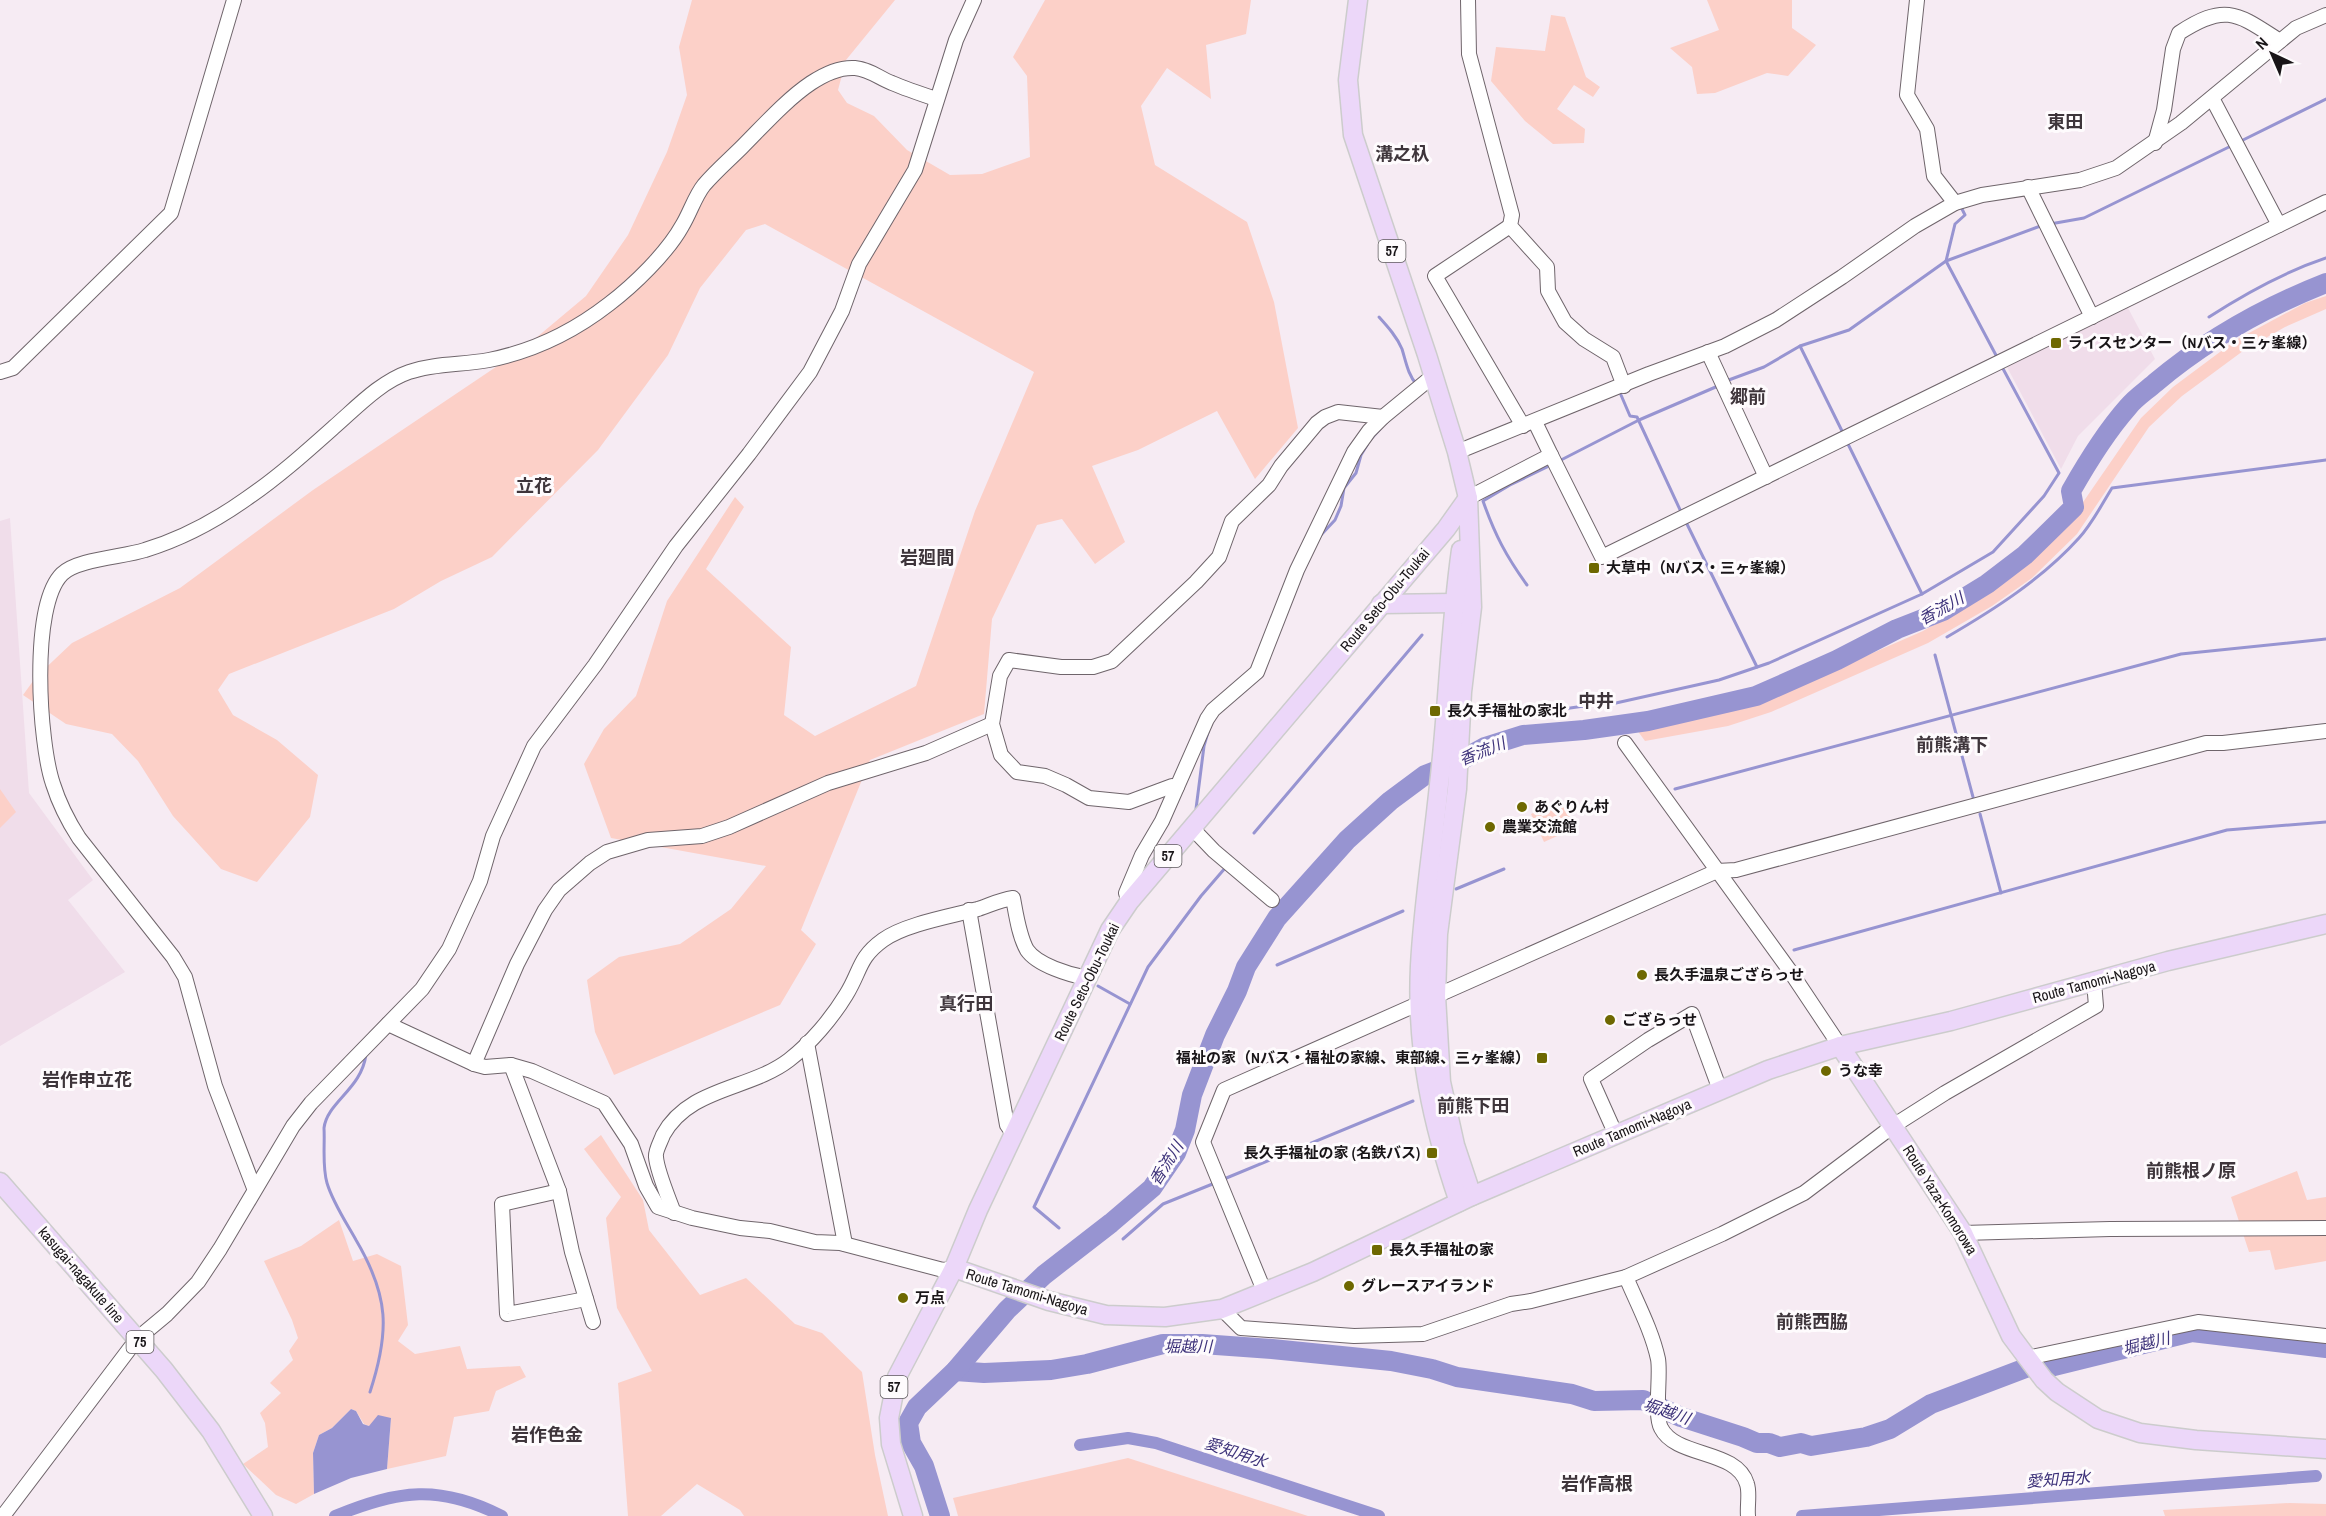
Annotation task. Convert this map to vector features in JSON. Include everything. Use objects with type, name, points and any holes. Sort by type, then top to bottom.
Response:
[{"type":"main road","name":"57","points":[[1358,0],[1348,80],[1353,135],[1433,376],[1457,452],[1468,498],[1472,607],[1458,772],[1428,1000]]},
{"type":"main road","name":"57","points":[[1465,1199],[1420,966],[1440,784],[1454,603],[1468,498]]},
{"type":"main road","name":"Route Seto-Obu-Toukai","points":[[913,1516],[891,1444],[889,1418],[897,1377],[954,1268],[978,1210],[1110,930],[1129,902],[1446,529],[1468,498]]},
{"type":"main road","points":[[1382,604],[1454,603]]},
{"type":"main road","name":"Route Tamomi-Nagoya","points":[[954,1268],[1049,1301],[1106,1315],[1134,1317],[1191,1315],[1222,1309],[1313,1272],[1465,1199],[1720,1090],[1840,1046],[1952,1021],[2168,962],[2326,924]]},
{"type":"main road","name":"Route Yaza-Komorowa","points":[[1840,1046],[1963,1233],[2011,1336],[2044,1380],[2083,1411],[2098,1419],[2140,1433],[2186,1439],[2326,1449]]},
{"type":"main road","name":"kasugai-nagakute line","points":[[0,1182],[137,1339],[211,1431],[263,1516]]},
{"type":"street","points":[[0,372],[12,368],[171,213],[234,0]]},
{"type":"street","points":[[3,1516],[137,1339],[167,1314],[198,1282],[299,1118],[422,989],[449,949],[480,881],[494,836],[534,746],[596,665],[665,561],[810,372],[842,311],[859,264],[915,170],[956,40],[974,0]]},
{"type":"street","points":[[1468,0],[1469,54],[1512,215],[1510,226],[1435,276],[1551,455],[1602,556],[2326,202]]},
{"type":"street","points":[[1917,0],[1907,95],[1927,129],[1934,176],[1956,203]]},
{"type":"street","points":[[2154,143],[2164,110],[2173,49],[2179,33],[2206,18],[2230,13],[2242,17],[2280,40]]},
{"type":"street","points":[[1457,452],[1725,346],[1776,320],[1915,225],[1956,203],[1982,195],[2080,180],[2116,168],[2154,143],[2212,98],[2296,28],[2326,15]]},
{"type":"street","points":[[254,1188],[215,1086],[202,1046],[185,977],[173,957],[79,838],[70,824],[53,784],[46,755],[42,720],[40,663],[49,594],[61,574],[73,567],[157,546],[209,523],[247,499],[296,461],[378,389],[407,372],[436,365],[487,360],[529,350],[592,317],[620,296],[667,248],[681,228],[702,187],[767,121],[810,84],[844,69],[856,68],[868,70],[892,83],[936,99]]},
{"type":"street","points":[[2212,98],[2279,225]]},
{"type":"street","points":[[2028,187],[2092,317]]},
{"type":"street","points":[[1510,226],[1547,267],[1548,291],[1565,322],[1584,339],[1613,357],[1624,386]]},
{"type":"street","points":[[1708,352],[1766,477]]},
{"type":"street","points":[[1129,902],[1126,893],[1142,855],[1162,821],[1190,755],[1213,710],[1257,672],[1297,570],[1354,452],[1369,430],[1433,376]]},
{"type":"street","points":[[1177,787],[1172,786],[1129,802],[1089,798],[1045,776],[1017,772],[1001,755],[992,724],[1000,676],[1009,660],[1061,667],[1093,667],[1112,661],[1190,588],[1219,556],[1232,521],[1269,485],[1281,466],[1317,423],[1338,412],[1383,417]]},
{"type":"street","points":[[1468,498],[1551,455]]},
{"type":"street","points":[[474,1064],[517,964],[545,910],[559,890],[590,863],[607,852],[648,840],[702,836],[729,827],[828,783],[926,753],[992,724]]},
{"type":"street","points":[[1265,1293],[1203,1142],[1224,1090],[1717,871],[1736,870],[2206,743],[2326,731]]},
{"type":"street","points":[[1625,742],[1790,971],[1840,1046]]},
{"type":"street","points":[[1192,828],[1214,851],[1272,900]]},
{"type":"street","points":[[674,1213],[655,1155],[664,1134],[679,1115],[694,1102],[773,1070],[790,1059],[820,1030],[846,995],[864,956],[885,938],[903,930],[1012,898],[1028,951],[1044,964],[1074,976],[1087,978]]},
{"type":"street","points":[[969,910],[1007,1125],[1014,1135]]},
{"type":"street","points":[[1222,1309],[1241,1328],[1354,1336],[1404,1336],[1423,1334],[1511,1304],[1532,1301],[1626,1277],[1722,1234],[1804,1193],[1893,1126],[1957,1085],[2096,1006],[2094,982]]},
{"type":"street","points":[[1616,1135],[1591,1079],[1656,1034],[1692,1014],[1720,1090]]},
{"type":"street","points":[[388,1024],[474,1064],[485,1067],[511,1065],[532,1071],[604,1103],[631,1144],[646,1186],[658,1207],[674,1213],[740,1228],[770,1231],[815,1242],[845,1244],[943,1270],[954,1268]]},
{"type":"street","points":[[807,1043],[845,1244]]},
{"type":"street","points":[[511,1065],[559,1191],[572,1252],[594,1322]]},
{"type":"street","points":[[559,1191],[502,1204],[507,1314],[586,1299]]},
{"type":"street","points":[[1963,1233],[2110,1229],[2326,1228]]},
{"type":"street","points":[[1626,1277],[1659,1360],[1658,1416],[1660,1427],[1667,1436],[1684,1446],[1718,1457],[1741,1472],[1748,1484],[1748,1512]]},
{"type":"street","points":[[2027,1358],[2198,1322],[2326,1336]]},
{"type":"shaded area","points":[[692,0],[895,0],[846,60],[838,90],[847,103],[874,116],[907,150],[950,175],[982,174],[1030,157],[1027,76],[1013,57],[1045,0],[1251,0],[1246,34],[1206,45],[1211,99],[1167,68],[1141,106],[1155,165],[1247,222],[1274,302],[1298,428],[1255,479],[1217,411],[1138,450],[1092,466],[1125,542],[1095,564],[1062,519],[1037,525],[992,619],[984,714],[870,760],[801,930],[816,944],[780,1005],[614,1075],[595,1032],[587,980],[619,957],[680,944],[731,909],[766,866],[611,838],[584,764],[604,729],[636,696],[667,601],[735,497],[744,507],[706,569],[791,647],[784,715],[815,736],[916,686],[975,511],[1034,372],[765,224],[746,230],[700,288],[668,355],[598,450],[492,557],[441,581],[394,609],[229,674],[218,690],[233,715],[277,740],[318,775],[310,817],[257,882],[221,869],[173,816],[138,761],[112,734],[66,724],[23,695],[36,677],[72,643],[180,588],[313,490],[524,348],[586,296],[628,235],[667,152],[687,95],[679,47]]},
{"type":"shaded area","points":[[1707,0],[1792,0],[1792,28],[1816,45],[1788,76],[1767,73],[1715,93],[1697,94],[1692,67],[1670,48],[1719,30]]},
{"type":"shaded area","points":[[1551,15],[1565,17],[1586,77],[1600,87],[1593,97],[1574,85],[1557,109],[1585,129],[1584,143],[1553,144],[1525,121],[1491,81],[1496,47],[1545,51]]},
{"type":"shaded area","points":[[2326,296],[2326,309],[2285,327],[2243,351],[2182,396],[2149,427],[2077,534],[2032,578],[1992,606],[1928,643],[1771,712],[1728,726],[1645,741],[1637,730],[1724,713],[1767,699],[1923,631],[1986,595],[2023,568],[2068,524],[2141,418],[2173,387],[2236,340],[2305,303]]},
{"type":"shaded area","points":[[2128,308],[2155,359],[2078,436],[2061,469],[2007,367]]},
{"type":"shaded area","points":[[10,518],[29,793],[93,880],[68,900],[125,972],[0,1046],[0,521]]},
{"type":"shaded area","points":[[0,789],[16,812],[0,828]]},
{"type":"shaded area","points":[[1562,800],[1575,828],[1544,842],[1531,814]]},
{"type":"shaded area","points":[[601,1135],[643,1200],[649,1230],[700,1295],[746,1278],[795,1324],[822,1333],[862,1372],[875,1455],[888,1516],[744,1516],[740,1510],[697,1484],[661,1516],[628,1516],[618,1383],[652,1371],[617,1308],[606,1218],[621,1197],[584,1149]]},
{"type":"shaded area","points":[[2297,1171],[2307,1200],[2326,1197],[2326,1261],[2275,1270],[2270,1250],[2249,1252],[2231,1197]]},
{"type":"shaded area","points":[[339,1220],[353,1261],[377,1254],[401,1266],[408,1325],[398,1341],[415,1354],[460,1346],[467,1369],[520,1366],[526,1377],[496,1391],[489,1411],[454,1417],[446,1456],[387,1469],[391,1418],[369,1426],[364,1424],[356,1411],[351,1409],[332,1428],[319,1435],[313,1453],[314,1494],[296,1504],[276,1495],[243,1464],[268,1447],[265,1423],[260,1413],[281,1393],[270,1383],[293,1360],[289,1351],[298,1338],[264,1261],[301,1246]]},
{"type":"shaded area","points":[[351,1409],[356,1411],[363,1424],[369,1426],[378,1415],[391,1418],[387,1469],[351,1478],[314,1494],[313,1453],[319,1435],[332,1428]]},
{"type":"shaded area","points":[[1128,1458],[1308,1516],[958,1516],[953,1498]]},
{"type":"shaded area","points":[[2290,1503],[2326,1504],[2326,1516],[2165,1516],[2163,1510]]},
{"type":"waterway","points":[[2239,142],[2326,99]]},
{"type":"waterway","points":[[2050,224],[2084,218],[2233,145]]},
{"type":"waterway","points":[[1962,209],[1965,215],[1955,224],[1946,261],[1998,359]]},
{"type":"waterway","points":[[1726,381],[1764,367],[1800,346],[1849,330],[1946,261],[2043,225]]},
{"type":"waterway","points":[[2209,317],[2266,284],[2326,258]]},
{"type":"waterway","name":"香流川","points":[[940,1516],[924,1466],[911,1443],[908,1423],[917,1407],[955,1371],[1007,1310],[1044,1275],[1152,1188],[1176,1153],[1185,1130],[1192,1095],[1215,1035],[1246,967],[1277,918],[1347,840],[1390,801],[1425,775],[1454,764],[1485,747],[1523,735],[1584,730],[1648,721],[1756,696],[1837,660],[1897,629],[1943,611],[1987,584],[2025,555],[2074,507],[2071,491],[2077,480],[2104,437],[2137,398],[2174,367],[2215,339],[2259,314],[2326,283]]},
{"type":"waterway","points":[[1379,317],[1400,345],[1409,373],[1417,385]]},
{"type":"waterway","points":[[1800,346],[1843,433]]},
{"type":"waterway","points":[[1607,705],[1719,680],[1769,663],[1922,594],[1993,552],[2044,496],[2059,473],[2001,365]]},
{"type":"waterway","points":[[1561,460],[1639,420],[1718,386]]},
{"type":"waterway","points":[[1621,395],[1630,416],[1637,417],[1682,514]]},
{"type":"waterway","points":[[1370,440],[1380,429]]},
{"type":"waterway","points":[[1847,442],[1922,594]]},
{"type":"waterway","points":[[1320,536],[1335,520],[1341,506],[1344,488],[1356,473],[1361,455],[1367,445]]},
{"type":"waterway","points":[[1947,637],[2000,604],[2050,567],[2084,532],[2112,488],[2326,460]]},
{"type":"waterway","points":[[1527,585],[1502,545],[1483,501],[1547,467]]},
{"type":"waterway","points":[[1685,520],[1757,667]]},
{"type":"waterway","points":[[1254,833],[1422,635]]},
{"type":"waterway","points":[[1675,789],[2181,654],[2326,639]]},
{"type":"waterway","points":[[1935,655],[1973,797]]},
{"type":"waterway","points":[[1509,717],[1584,706]]},
{"type":"waterway","points":[[1196,809],[1208,732]]},
{"type":"waterway","points":[[1980,814],[2001,893]]},
{"type":"waterway","points":[[1794,950],[2227,830],[2326,822]]},
{"type":"waterway","points":[[1059,1228],[1034,1207],[1148,967],[1201,896],[1226,867]]},
{"type":"waterway","points":[[1456,889],[1504,869]]},
{"type":"waterway","points":[[1277,899],[1287,907]]},
{"type":"waterway","points":[[1277,965],[1403,911]]},
{"type":"waterway","points":[[1098,986],[1130,1004]]},
{"type":"waterway","points":[[366,1054],[358,1077],[331,1110],[327,1119],[324,1128],[324,1156],[325,1176],[330,1190],[367,1260],[380,1297],[383,1332],[381,1350],[370,1392]]},
{"type":"waterway","points":[[1224,1179],[1413,1101]]},
{"type":"waterway","points":[[1123,1239],[1163,1204],[1215,1183]]},
{"type":"waterway","name":"堀越川","points":[[955,1371],[984,1373],[1051,1370],[1087,1364],[1163,1344],[1272,1349],[1391,1361],[1432,1369],[1457,1377],[1572,1394],[1594,1401],[1643,1400],[1681,1417],[1757,1443],[1769,1443],[1780,1447],[1801,1443],[1811,1446],[1866,1437],[1890,1429],[1931,1404],[2031,1366],[2050,1367],[2192,1332],[2326,1348]]},
{"type":"waterway","name":"愛知用水","points":[[1080,1445],[1128,1438],[1156,1443],[1379,1516]]},
{"type":"waterway","name":"愛知用水","points":[[1802,1516],[2316,1476]]},
{"type":"waterway","name":"愛知用水","points":[[335,1516],[379,1501],[419,1494],[458,1499],[502,1516]]},
{"type":"place","name":"ライスセンター（Nバス・三ヶ峯線）","points":[[2056,343]]},
{"type":"place","name":"大草中（Nバス・三ヶ峯線）","points":[[1594,568]]},
{"type":"place","name":"長久手福祉の家北","points":[[1435,711]]},
{"type":"place","name":"あぐりん村","points":[[1522,807]]},
{"type":"place","name":"農業交流館","points":[[1490,827]]},
{"type":"place","name":"長久手温泉ござらっせ","points":[[1642,975]]},
{"type":"place","name":"ござらっせ","points":[[1610,1020]]},
{"type":"place","name":"福祉の家（Nバス・福祉の家線、東部線、三ヶ峯線）","points":[[1542,1058]]},
{"type":"place","name":"うな幸","points":[[1826,1071]]},
{"type":"place","name":"長久手福祉の家 (名鉄バス)","points":[[1432,1153]]},
{"type":"place","name":"長久手福祉の家","points":[[1377,1250]]},
{"type":"place","name":"グレースアイランド","points":[[1349,1286]]},
{"type":"place","name":"万点","points":[[903,1298]]},
{"type":"district","name":"東田","points":[[2065,122]]},
{"type":"district","name":"溝之杁","points":[[1402,154]]},
{"type":"district","name":"郷前","points":[[1748,397]]},
{"type":"district","name":"立花","points":[[534,486]]},
{"type":"district","name":"岩廻間","points":[[927,558]]},
{"type":"district","name":"中井","points":[[1596,701]]},
{"type":"district","name":"前熊溝下","points":[[1952,745]]},
{"type":"district","name":"真行田","points":[[966,1004]]},
{"type":"district","name":"岩作申立花","points":[[87,1080]]},
{"type":"district","name":"前熊下田","points":[[1473,1106]]},
{"type":"district","name":"前熊根ノ原","points":[[2191,1171]]},
{"type":"district","name":"前熊西脇","points":[[1812,1322]]},
{"type":"district","name":"岩作色金","points":[[547,1435]]},
{"type":"district","name":"岩作高根","points":[[1597,1484]]}]
